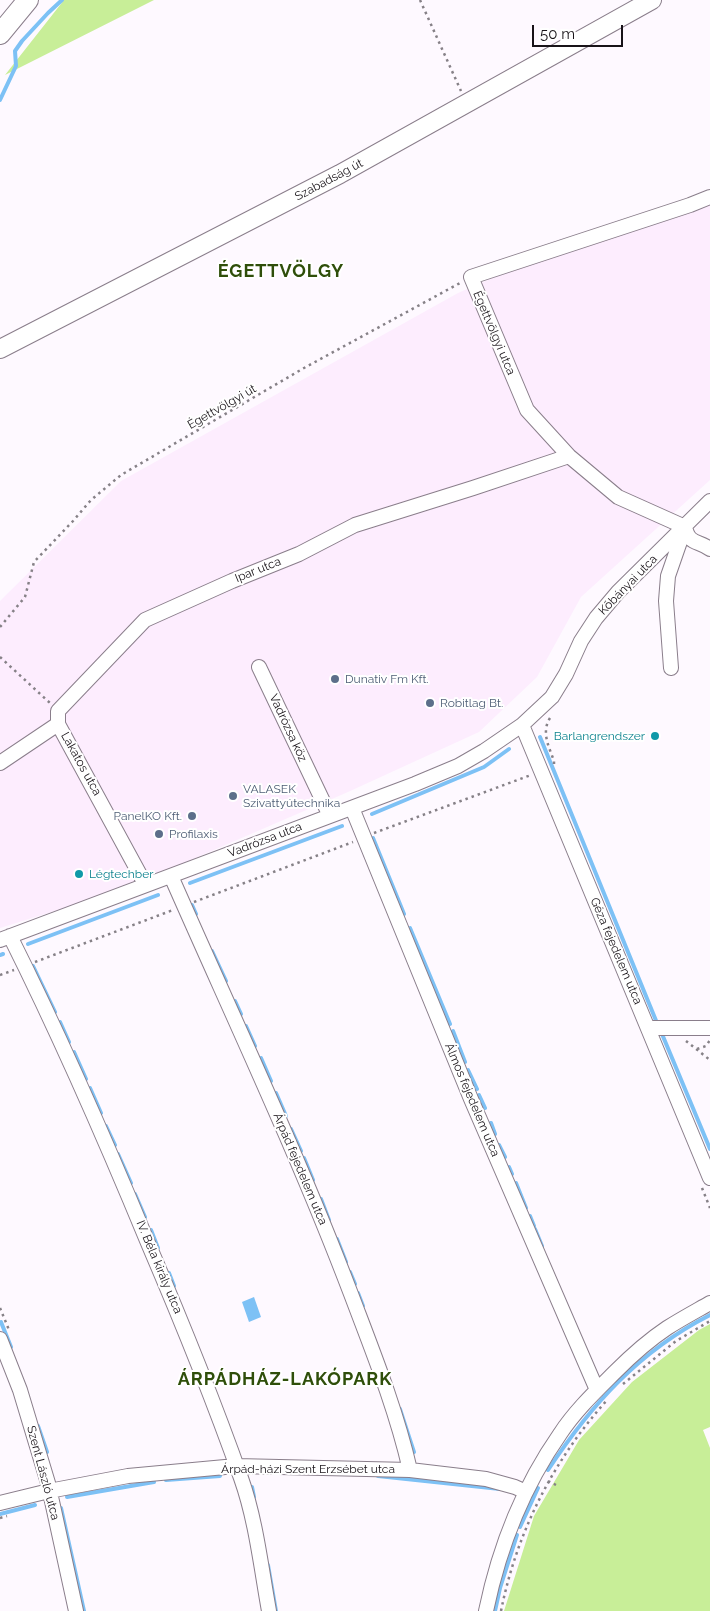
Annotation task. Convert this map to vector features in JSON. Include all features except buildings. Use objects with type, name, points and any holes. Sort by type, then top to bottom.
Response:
[{"type":"highway","points":[[0,34],[28,0]]},
{"type":"main road","name":"Szabadság út","points":[[0,349],[340,174],[652,0]]},
{"type":"street","name":"Égettvölgyi utca","points":[[685,527],[618,497],[569,456],[527,410],[471,277],[710,197]]},
{"type":"street","name":"Ipar utca","points":[[0,763],[42,736],[145,620],[232,581],[299,554],[356,526],[569,456]]},
{"type":"street","name":"Kőbányai utca","points":[[522,725],[552,696],[566,674],[581,641],[596,618],[618,592],[710,501]]},
{"type":"street","points":[[685,527],[687,536],[691,540],[708,546]]},
{"type":"street","points":[[672,668],[666,601],[668,576],[685,527]]},
{"type":"street","name":"Vadrózsa köz","points":[[259,667],[330,816]]},
{"type":"street","name":"Lakatos utca","points":[[58,717],[145,884]]},
{"type":"street","name":"Vadrózsa utca","points":[[5,938],[352,808],[458,766],[522,725]]},
{"type":"street","name":"Géza fejedelem utca","points":[[522,725],[710,1178]]},
{"type":"street","name":"Álmos fejedelem utca","points":[[352,808],[470,1099],[597,1390]]},
{"type":"street","name":"Árpád fejedelem utca","points":[[171,876],[281,1124],[336,1255],[385,1384],[400,1429],[410,1470]]},
{"type":"street","name":"IV. Béla király utca","points":[[5,938],[72,1066],[129,1196],[189,1341],[241,1478],[250,1511],[269,1611]]},
{"type":"street","points":[[648,1028],[710,1028]]},
{"type":"street","points":[[486,1611],[492,1582],[507,1534],[526,1492],[560,1433],[597,1390],[630,1358],[667,1328],[710,1303]]},
{"type":"street","name":"Szent László utca","points":[[0,1338],[20,1390],[50,1491],[76,1611]]},
{"type":"street","name":"Árpád-házi Szent Erzsébet utca","points":[[0,1503],[128,1476],[236,1466],[410,1470],[486,1479],[526,1492]]},
{"type":"path","points":[[420,0],[466,104]]},
{"type":"path","name":"Égettvölgyi út","points":[[0,627],[25,597],[34,562],[91,500],[121,476],[304,368],[471,277]]},
{"type":"path","points":[[0,657],[58,717]]},
{"type":"path","points":[[710,1040],[706,1046],[695,1049],[710,1060]]},
{"type":"path","points":[[618,1388],[654,1357],[676,1341],[710,1321]]},
{"type":"path","points":[[501,1611],[519,1544],[543,1491],[576,1437],[612,1394]]},
{"type":"shaded area","points":[[710,193],[710,480],[581,597],[537,677],[479,732],[348,792],[119,891],[0,928],[0,601],[121,481],[458,293],[583,238]]},
{"type":"green space","points":[[64,0],[154,0],[5,75]]},
{"type":"green space","points":[[710,1324],[710,1427],[703,1430],[710,1448],[710,1611],[504,1611],[534,1516],[579,1440],[632,1382],[699,1330]]},
{"type":"water","points":[[254,1297],[261,1317],[249,1322],[242,1302]]},
{"type":"waterway","points":[[0,100],[16,66],[15,51],[22,41],[62,0]]},
{"type":"waterway","points":[[540,737],[657,1023]]},
{"type":"waterway","points":[[372,814],[484,767],[509,749]]},
{"type":"waterway","points":[[190,883],[342,826]]},
{"type":"waterway","points":[[373,838],[404,914]]},
{"type":"waterway","points":[[28,944],[158,895]]},
{"type":"waterway","points":[[192,905],[196,914]]},
{"type":"waterway","points":[[410,928],[450,1024]]},
{"type":"waterway","points":[[212,951],[226,981]]},
{"type":"waterway","points":[[33,966],[55,1012]]},
{"type":"waterway","points":[[235,1001],[241,1014]]},
{"type":"waterway","points":[[60,1022],[69,1042]]},
{"type":"waterway","points":[[246,1026],[255,1046]]},
{"type":"waterway","points":[[453,1031],[465,1062]]},
{"type":"waterway","points":[[662,1034],[710,1149]]},
{"type":"waterway","points":[[74,1052],[86,1079]]},
{"type":"waterway","points":[[261,1058],[271,1081]]},
{"type":"waterway","points":[[468,1070],[477,1089]]},
{"type":"waterway","points":[[90,1088],[101,1113]]},
{"type":"waterway","points":[[276,1093],[286,1116]]},
{"type":"waterway","points":[[479,1095],[485,1108]]},
{"type":"waterway","points":[[491,1123],[495,1134]]},
{"type":"waterway","points":[[106,1126],[115,1145]]},
{"type":"waterway","points":[[291,1129],[301,1151]]},
{"type":"waterway","points":[[499,1145],[505,1157]]},
{"type":"waterway","points":[[118,1154],[131,1183]]},
{"type":"waterway","points":[[304,1158],[313,1180]]},
{"type":"waterway","points":[[509,1167],[512,1174]]},
{"type":"waterway","points":[[516,1183],[526,1208]]},
{"type":"waterway","points":[[135,1194],[145,1217]]},
{"type":"waterway","points":[[321,1199],[329,1220]]},
{"type":"waterway","points":[[530,1216],[534,1226]]},
{"type":"waterway","points":[[535,1229],[542,1246]]},
{"type":"waterway","points":[[151,1230],[158,1248]]},
{"type":"waterway","points":[[337,1239],[346,1262]]},
{"type":"waterway","points":[[350,1272],[355,1284]]},
{"type":"waterway","points":[[169,1273],[174,1286]]},
{"type":"waterway","points":[[358,1293],[363,1306]]},
{"type":"waterway","points":[[548,1470],[581,1423],[618,1382],[661,1345],[684,1329],[710,1315]]},
{"type":"waterway","points":[[1,1322],[11,1347]]},
{"type":"waterway","points":[[400,1409],[414,1452]]},
{"type":"waterway","points":[[38,1426],[47,1452]]},
{"type":"waterway","points":[[166,1480],[220,1476]]},
{"type":"waterway","points":[[378,1476],[500,1489]]},
{"type":"waterway","points":[[67,1497],[154,1482]]},
{"type":"waterway","points":[[252,1487],[254,1497]]},
{"type":"waterway","points":[[520,1527],[538,1488]]},
{"type":"waterway","points":[[0,1514],[35,1505]]},
{"type":"waterway","points":[[61,1508],[84,1611]]},
{"type":"waterway","points":[[495,1611],[500,1588],[517,1535]]},
{"type":"waterway","points":[[268,1565],[276,1611]]},
{"type":"place","name":"Dunativ Fm Kft.","points":[[335,679]]},
{"type":"place","name":"Robitlag Bt.","points":[[430,703]]},
{"type":"place","name":"Barlangrendszer","points":[[655,736]]},
{"type":"place","name":"VALASEK Szivattyútechnika","points":[[233,796]]},
{"type":"place","name":"PanelKO Kft.","points":[[192,816]]},
{"type":"place","name":"Profilaxis","points":[[159,834]]},
{"type":"place","name":"Légtechber","points":[[79,874]]},
{"type":"district","name":"ÉGETTVÖLGY","points":[[281,272]]},
{"type":"district","name":"ÁRPÁDHÁZ-LAKÓPARK","points":[[285,1380]]}]
